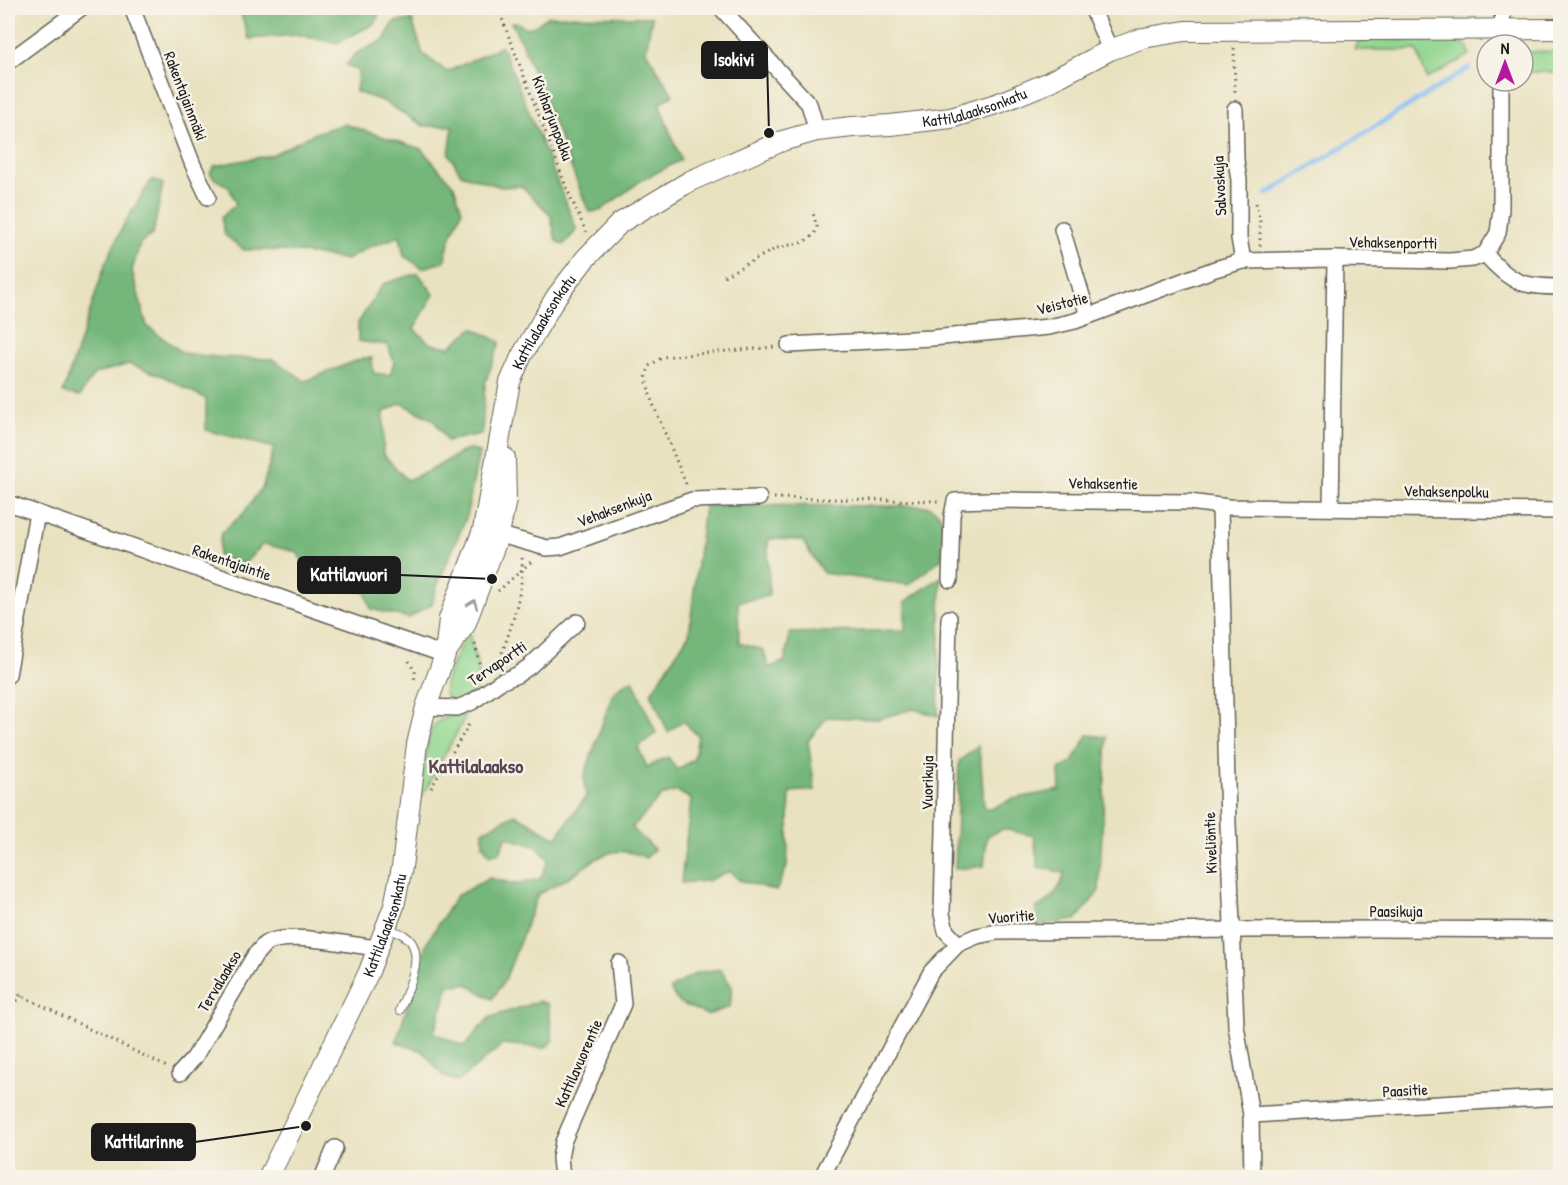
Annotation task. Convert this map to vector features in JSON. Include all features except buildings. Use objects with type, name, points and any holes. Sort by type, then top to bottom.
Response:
[{"type":"street","points":[[9,58],[81,8]]},
{"type":"street","name":"Rakentajainmäki","points":[[132,8],[193,165],[208,197]]},
{"type":"street","points":[[721,8],[809,104],[817,131]]},
{"type":"street","points":[[1092,8],[1110,50]]},
{"type":"street","points":[[1502,33],[1503,8]]},
{"type":"street","name":"Kattilalaaksonkatu","points":[[1531,33],[1560,29]]},
{"type":"street","name":"Kattilalaaksonkatu","points":[[268,1178],[379,948],[394,906],[402,867],[417,744],[426,707],[445,655],[465,626],[491,532],[506,499],[504,411],[510,382],[522,355],[556,297],[585,259],[620,223],[690,181],[782,141],[817,131],[951,118],[999,103],[1045,84],[1110,50],[1143,38],[1185,31],[1235,30],[1475,36]]},
{"type":"street","points":[[1501,93],[1501,210],[1498,233],[1485,254],[1503,274],[1519,283],[1560,287]]},
{"type":"street","name":"Salvoskuja","points":[[1235,109],[1239,238],[1243,261]]},
{"type":"street","points":[[1062,229],[1089,316]]},
{"type":"street","name":"Vehaksenportti","points":[[1331,507],[1335,259],[1450,261],[1473,259],[1485,254]]},
{"type":"street","name":"Veistotie","points":[[789,345],[932,338],[1049,327],[1089,316],[1215,269],[1243,261],[1335,259]]},
{"type":"street","name":"Vehaksenkuja","points":[[491,532],[547,548],[560,547],[692,500],[759,498]]},
{"type":"street","points":[[950,580],[952,516],[955,501]]},
{"type":"street","name":"Vehaksentie","points":[[955,501],[1189,502],[1220,506],[1331,507]]},
{"type":"street","name":"Rakentajaintie","points":[[8,503],[445,655]]},
{"type":"street","name":"Kiveliöntie","points":[[1220,506],[1231,930],[1236,1026],[1251,1115],[1252,1178]]},
{"type":"street","name":"Vehaksenpolku","points":[[1331,507],[1560,511]]},
{"type":"street","points":[[8,675],[37,513]]},
{"type":"street","name":"Vuorikuja","points":[[949,618],[942,914],[946,931],[958,944]]},
{"type":"street","name":"Tervaportti","points":[[426,707],[464,707],[530,666],[577,622]]},
{"type":"street","name":"Paasikuja","points":[[1231,930],[1560,930]]},
{"type":"street","name":"Vuoritie","points":[[821,1178],[931,972],[958,944],[977,936],[997,932],[1231,930]]},
{"type":"street","name":"Tervalaakso","points":[[180,1073],[195,1058],[255,955],[266,944],[292,939],[336,941],[379,948]]},
{"type":"street","name":"Kattilavuorentie","points":[[562,1178],[560,1158],[562,1142],[623,1004],[619,963]]},
{"type":"street","name":"Paasitie","points":[[1251,1115],[1560,1097]]},
{"type":"street","points":[[322,1178],[335,1148]]},
{"type":"lane","points":[[386,928],[406,936],[412,944],[417,961],[400,1010]]},
{"type":"path","points":[[499,9],[521,8]]},
{"type":"path","name":"Kiviharjunpolku","points":[[499,9],[567,189],[587,235],[595,228]]},
{"type":"path","points":[[1235,30],[1235,109]]},
{"type":"path","points":[[724,276],[777,248],[804,242],[814,235],[817,227],[813,213]]},
{"type":"path","points":[[692,500],[651,399],[646,378],[650,366],[663,357],[789,345]]},
{"type":"path","points":[[759,498],[955,501]]},
{"type":"path","points":[[491,597],[547,548]]},
{"type":"path","points":[[430,790],[480,707],[496,671],[515,609],[522,570],[522,555]]},
{"type":"path","points":[[474,639],[485,693]]},
{"type":"path","points":[[8,989],[180,1073]]},
{"type":"path","points":[[8,1009],[22,996]]},
{"type":"green space","points":[[239,8],[380,8],[376,23],[337,43],[298,35],[249,39]]},
{"type":"green space","points":[[548,16],[652,17],[646,51],[673,95],[659,104],[681,160],[642,180],[600,211],[589,212],[523,46],[511,22],[516,22],[526,28],[535,26]]},
{"type":"green space","points":[[412,20],[423,54],[447,72],[502,46],[577,230],[563,245],[556,240],[550,214],[521,186],[501,187],[461,174],[449,154],[453,126],[424,126],[383,101],[356,92],[358,71],[346,65],[355,54],[384,40],[394,22]]},
{"type":"green space","points":[[1376,39],[1464,43],[1470,55],[1427,79],[1417,50],[1355,50],[1358,42]]},
{"type":"green space","points":[[1560,51],[1560,72],[1535,72],[1535,52]]},
{"type":"green space","points":[[344,124],[421,149],[454,186],[462,211],[451,236],[444,262],[422,268],[404,256],[400,236],[366,248],[347,260],[296,252],[244,250],[225,235],[221,218],[236,204],[229,187],[215,179],[210,173],[214,166],[272,155],[315,133]]},
{"type":"green space","points":[[152,179],[163,184],[153,234],[140,243],[132,271],[147,326],[183,353],[273,359],[305,381],[363,358],[372,358],[373,373],[390,375],[394,362],[388,345],[358,341],[358,323],[383,284],[418,273],[434,294],[414,329],[431,344],[450,347],[473,328],[500,342],[485,383],[482,434],[447,441],[434,420],[401,403],[384,412],[383,454],[407,480],[431,470],[467,449],[479,452],[466,518],[437,586],[432,604],[409,618],[371,609],[365,592],[333,588],[312,579],[297,552],[263,544],[243,565],[218,556],[221,533],[243,514],[263,486],[274,448],[206,430],[206,399],[163,376],[129,364],[94,374],[80,396],[63,393],[106,262],[125,222]]},
{"type":"green space","points":[[704,505],[927,506],[934,509],[942,520],[942,558],[909,585],[823,573],[802,540],[768,539],[769,596],[738,602],[739,643],[764,650],[768,668],[785,661],[790,633],[905,630],[905,602],[941,577],[938,716],[913,709],[878,719],[827,717],[808,741],[815,790],[790,792],[787,867],[776,891],[739,880],[730,871],[707,881],[681,883],[691,799],[677,791],[661,796],[632,828],[654,849],[646,858],[623,851],[604,855],[538,894],[505,980],[492,999],[467,984],[449,985],[434,1033],[464,1046],[489,1018],[539,1001],[548,1004],[553,1041],[545,1048],[503,1044],[458,1082],[443,1076],[423,1051],[396,1042],[427,942],[456,896],[489,878],[515,884],[540,879],[549,860],[537,847],[506,837],[500,852],[489,855],[483,845],[483,831],[515,814],[556,838],[586,796],[584,777],[613,693],[625,683],[633,680],[656,733],[638,747],[647,767],[668,757],[677,770],[694,759],[698,736],[683,721],[668,732],[651,693],[689,634]]},
{"type":"green space","points":[[466,634],[470,635],[479,670],[479,680],[477,687],[466,698],[453,701],[445,694],[446,680]]},
{"type":"green space","points":[[461,714],[465,718],[421,798],[419,793],[430,731],[439,721]]},
{"type":"green space","points":[[1088,735],[1107,737],[1099,891],[1076,920],[1037,925],[1036,908],[1054,894],[1064,873],[1038,867],[1034,836],[1003,829],[987,836],[984,866],[955,869],[959,761],[978,746],[984,807],[991,809],[1012,799],[1060,790],[1059,770],[1072,762]]},
{"type":"green space","points":[[720,969],[732,987],[730,1007],[707,1015],[678,1002],[670,989],[696,973]]},
{"type":"waterway","points":[[1267,194],[1469,68]]},
{"type":"place","name":"Isokivi","points":[[769,133]]},
{"type":"place","name":"Kattilavuori","points":[[492,579]]},
{"type":"place","name":"Kattilarinne","points":[[306,1126]]},
{"type":"district","name":"Kattilalaakso","points":[[476,766]]}]
